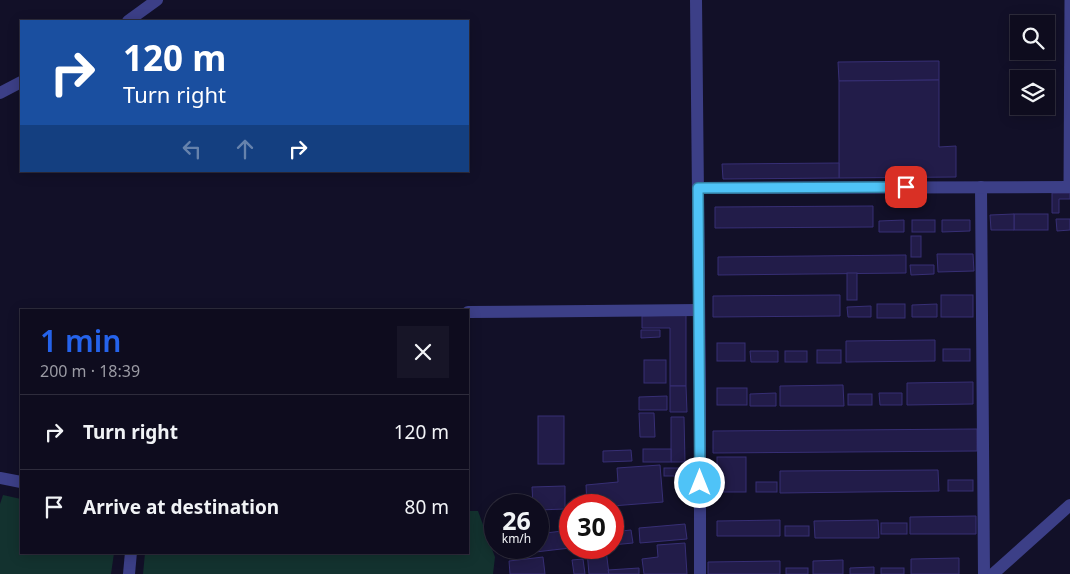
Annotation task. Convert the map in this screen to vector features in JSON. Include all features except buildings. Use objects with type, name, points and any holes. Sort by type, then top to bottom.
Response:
[{"type":"street","points":[[129,20],[157,0]]},
{"type":"street","points":[[696,0],[700,574]]},
{"type":"street","points":[[0,92],[20,82]]},
{"type":"street","points":[[981,187],[984,574]]},
{"type":"street","points":[[698,188],[1069,187]]},
{"type":"street","points":[[469,312],[699,310]]},
{"type":"street","points":[[0,478],[20,482]]},
{"type":"street","points":[[993,574],[1070,505]]},
{"type":"street","points":[[129,574],[131,554]]},
{"type":"lane","points":[[1069,0],[1069,187]]},
{"type":"green space","points":[[3,495],[20,499],[20,554],[114,554],[111,574],[0,574],[0,504]]},
{"type":"green space","points":[[469,511],[478,511],[484,527],[484,559],[495,559],[493,574],[143,574],[145,554],[469,554]]},
{"type":"route","points":[[700,483],[698,188],[906,187]]}]
